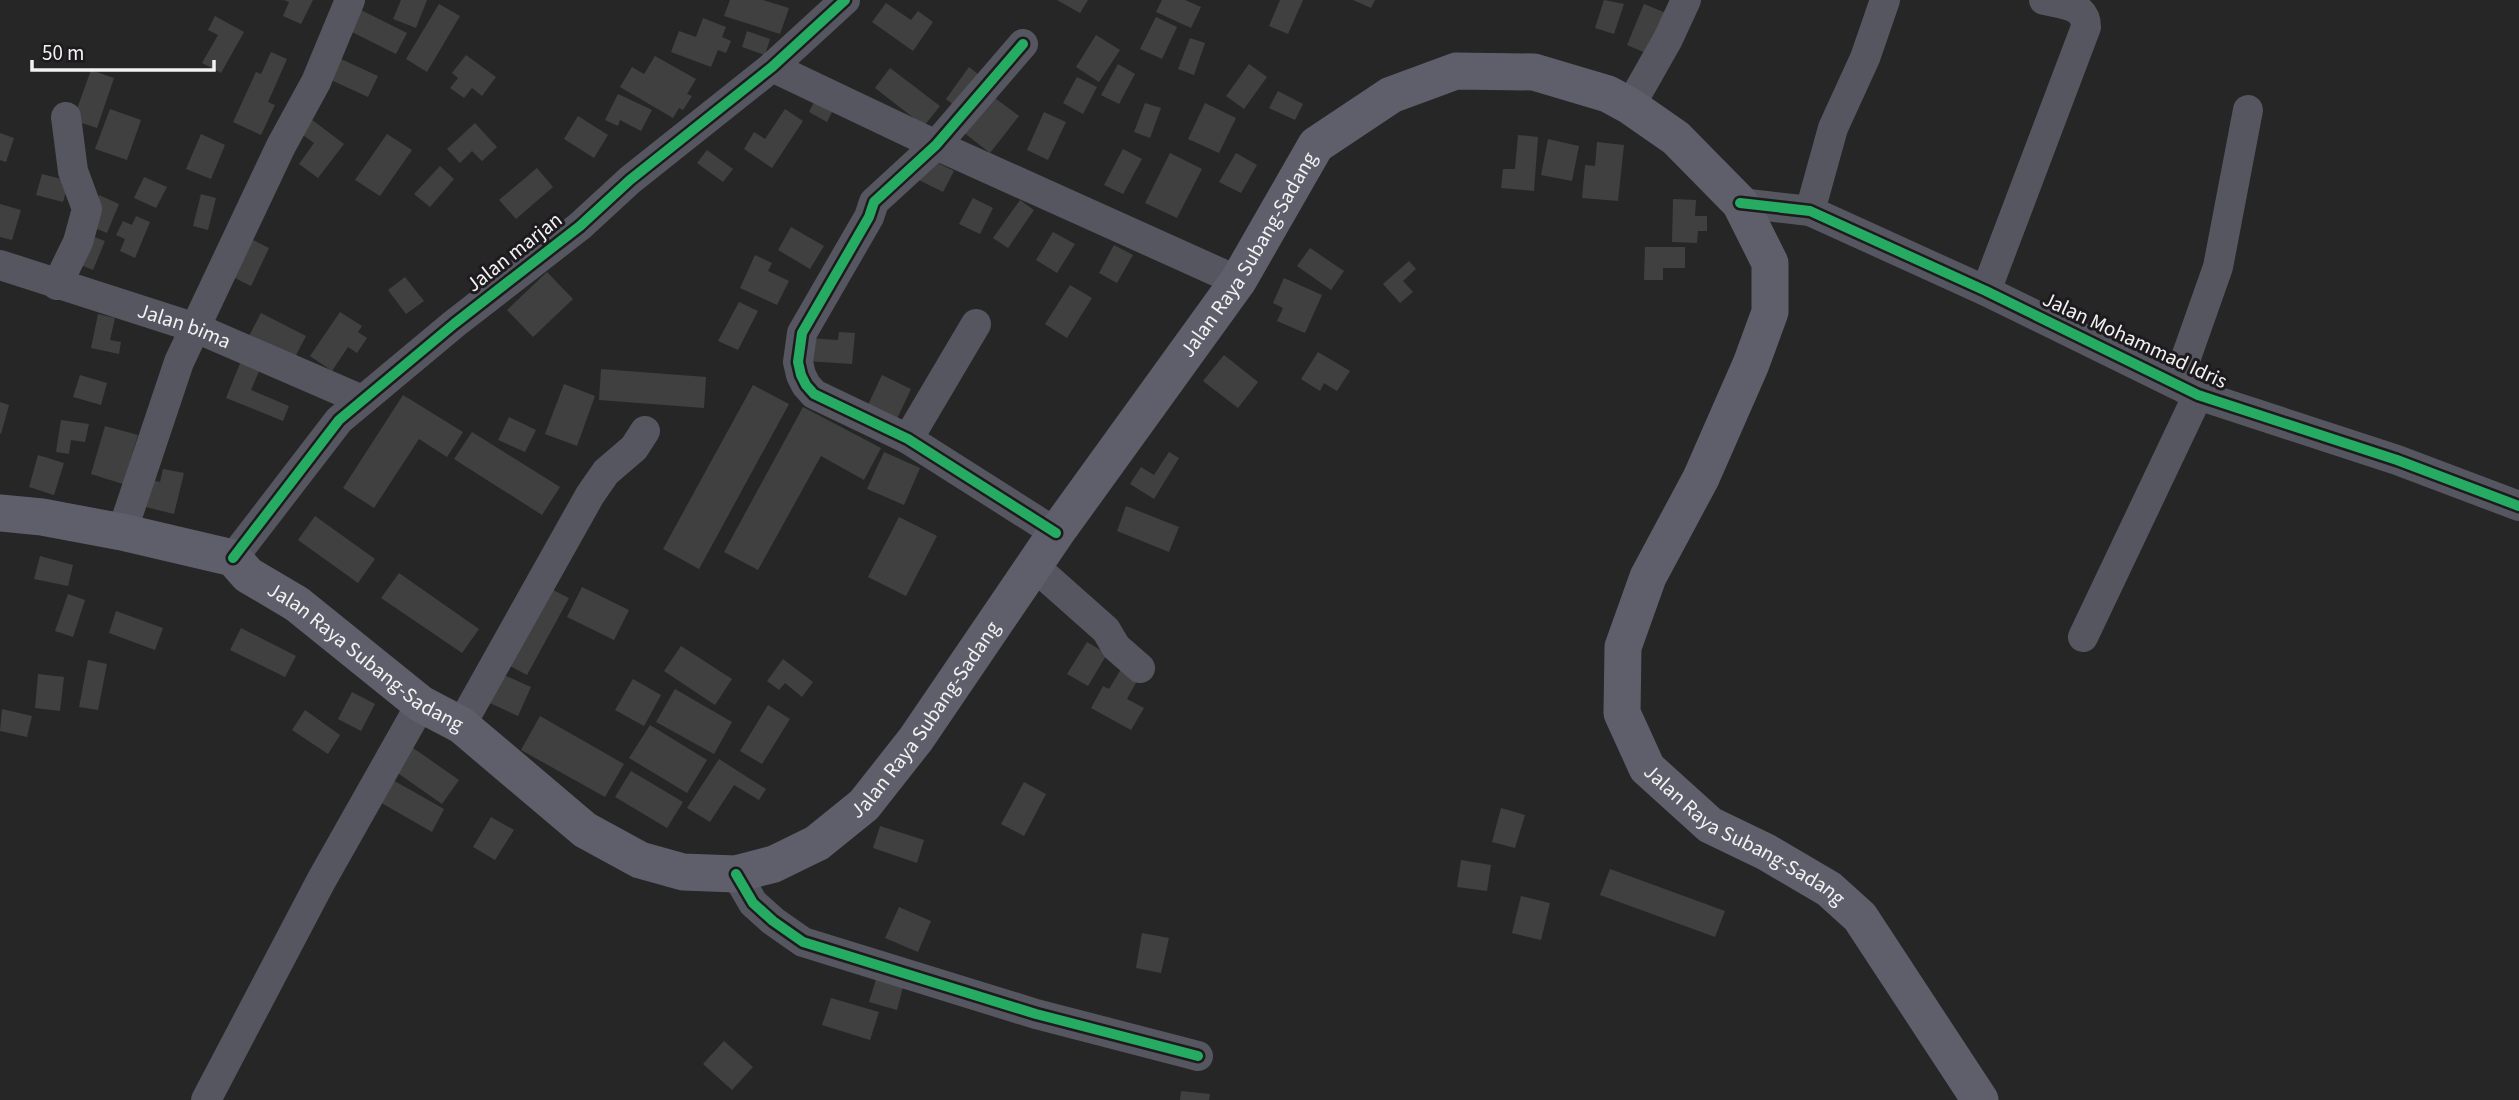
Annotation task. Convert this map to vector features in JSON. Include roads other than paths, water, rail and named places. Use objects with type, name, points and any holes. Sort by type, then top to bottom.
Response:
[{"type":"main road","name":"Jalan Raya Subang-Sadang","points":[[0,513],[43,517],[122,532],[233,558],[248,575],[297,604],[421,704],[461,725],[585,830],[640,860],[683,872],[736,874],[774,864],[817,843],[864,805],[916,739],[1056,533],[1238,281],[1316,145],[1391,95],[1457,71],[1534,72],[1608,94],[1676,138],[1740,203],[1770,262],[1770,312],[1751,364],[1701,478],[1648,577],[1623,647],[1622,713],[1647,768],[1710,825],[1766,852],[1829,889],[1860,917],[1980,1100]]},
{"type":"street","points":[[122,532],[179,362],[281,146],[316,82],[350,0]]},
{"type":"street","name":"Jalan marjan","points":[[233,558],[339,420],[772,67],[845,0]]},
{"type":"street","points":[[1630,106],[1668,39],[1686,0]]},
{"type":"street","points":[[1810,211],[1833,128],[1865,58],[1885,0]]},
{"type":"street","points":[[1986,291],[2086,27],[2086,18],[2082,11],[2044,0]]},
{"type":"street","points":[[1023,44],[936,145],[874,202],[869,217],[802,333],[798,348],[801,375],[814,394],[908,439],[1056,533]]},
{"type":"street","points":[[772,67],[936,145],[1238,281]]},
{"type":"street","points":[[2082,637],[2188,389],[2218,267],[2248,110]]},
{"type":"street","points":[[57,285],[78,243],[88,209],[73,171],[66,117]]},
{"type":"street","name":"Jalan Mohammad Idris","points":[[1740,203],[1810,211],[1986,291],[2188,389],[2397,460],[2519,506]]},
{"type":"street","name":"Jalan bima","points":[[0,265],[196,328],[362,400]]},
{"type":"street","points":[[908,439],[976,324]]},
{"type":"street","points":[[461,725],[590,495],[606,472],[634,448],[645,431]]},
{"type":"street","points":[[1035,567],[1106,629],[1116,647],[1140,668]]},
{"type":"street","points":[[206,1100],[321,881],[421,704]]},
{"type":"street","points":[[736,874],[753,903],[803,942],[1036,1014],[1198,1056]]}]
